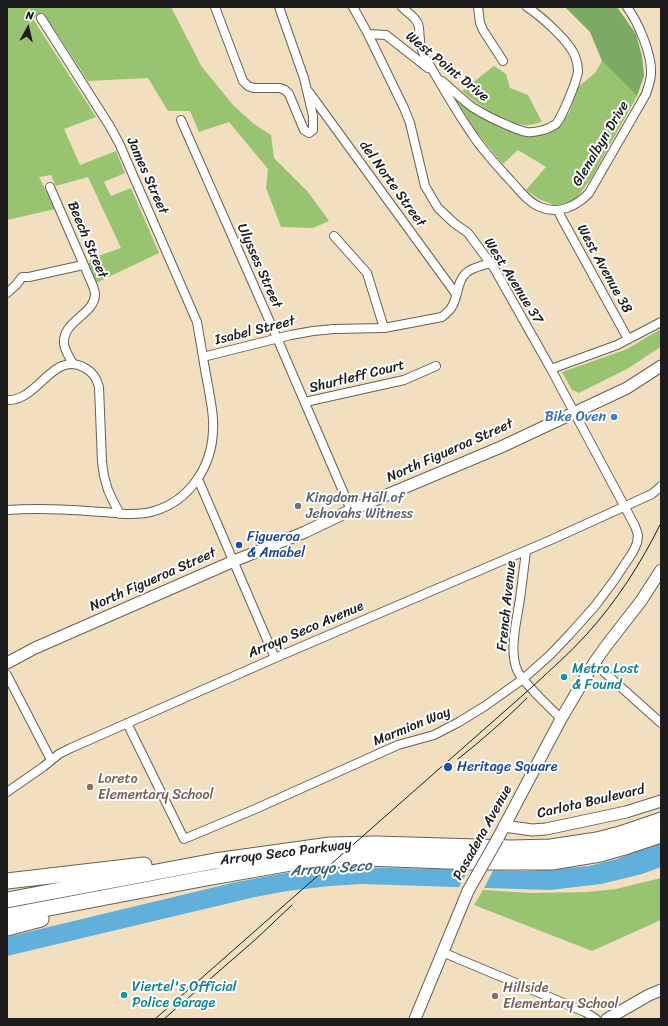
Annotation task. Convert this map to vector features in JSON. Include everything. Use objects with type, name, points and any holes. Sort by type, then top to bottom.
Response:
[{"type":"highway","name":"Arroyo Seco Parkway","points":[[7,900],[215,861],[330,845],[376,844],[511,848],[551,847],[597,840],[661,820]]},
{"type":"highway","name":"Arroyo Seco Parkway","points":[[7,916],[302,861],[366,858],[473,862],[552,862],[600,854],[661,835]]},
{"type":"highway","points":[[7,881],[151,864],[181,867]]},
{"type":"highway","points":[[7,928],[201,879]]},
{"type":"main road","name":"North Figueroa Street","points":[[7,663],[35,648],[234,561],[305,532],[351,510],[501,447],[626,388],[661,366]]},
{"type":"main road","name":"Pasadena Avenue","points":[[415,1019],[468,891],[561,720],[594,663],[641,601],[661,570]]},
{"type":"main road","name":"Carlota Boulevard","points":[[504,826],[532,830],[546,829],[626,812],[661,801]]},
{"type":"main road","points":[[607,1019],[649,995],[661,990]]},
{"type":"street","points":[[215,7],[243,81],[248,86],[254,88],[280,88],[285,90],[289,94],[304,130],[309,134],[313,130],[313,116],[307,88],[279,7]]},
{"type":"street","name":"West Avenue 37","points":[[353,7],[368,34],[404,108],[410,123],[425,186],[438,208],[468,234],[494,268],[574,412],[624,507]]},
{"type":"street","name":"Glenalbyn Drive","points":[[402,7],[418,23],[422,51],[472,134],[525,196],[541,208],[550,210],[558,210],[576,205],[589,193],[646,94],[651,81],[652,72],[649,56],[636,23],[627,7]]},
{"type":"street","points":[[478,7],[480,23],[483,30],[503,61]]},
{"type":"street","name":"West Point Drive","points":[[368,34],[386,35],[434,72],[442,81],[471,106],[494,119],[521,131],[537,132],[556,124],[562,115],[577,78],[578,70],[572,50],[546,22],[526,7]]},
{"type":"street","name":"James Street","points":[[41,18],[119,143],[197,322],[203,357]]},
{"type":"street","name":"del Norte Street","points":[[307,88],[456,294]]},
{"type":"street","name":"Ulysses Street","points":[[181,120],[351,510]]},
{"type":"street","name":"Beech Street","points":[[50,187],[93,286],[95,295],[93,303],[88,310],[73,322],[64,338],[64,345],[73,364]]},
{"type":"street","name":"West Avenue 38","points":[[558,210],[628,340]]},
{"type":"street","points":[[334,236],[367,274],[384,328]]},
{"type":"street","name":"Isabel Street","points":[[7,510],[51,509],[141,514],[153,512],[173,503],[182,497],[198,479],[209,455],[212,442],[213,416],[203,357],[277,338],[313,331],[384,328],[442,316],[447,313],[454,303],[462,278],[466,272],[490,263]]},
{"type":"street","points":[[7,293],[22,277],[29,277],[83,265]]},
{"type":"street","points":[[551,370],[617,345],[661,322]]},
{"type":"street","points":[[7,400],[18,399],[25,396],[56,369],[62,366],[73,364],[82,366],[94,374],[98,381],[99,387],[102,462],[104,476],[112,501],[120,514]]},
{"type":"street","name":"Shurtleff Court","points":[[305,402],[404,380],[436,366]]},
{"type":"street","points":[[198,479],[275,658]]},
{"type":"street","points":[[624,507],[652,494],[661,486]]},
{"type":"street","name":"Arroyo Seco Avenue","points":[[7,792],[59,754],[71,748],[624,507]]},
{"type":"street","name":"Marmion Way","points":[[127,723],[184,839],[398,745],[434,735],[466,718],[523,679],[550,655],[595,606],[633,552],[637,543],[638,534],[624,507]]},
{"type":"street","name":"French Avenue","points":[[526,551],[515,630],[515,663],[523,679],[561,720]]},
{"type":"street","points":[[594,663],[661,723]]},
{"type":"street","points":[[7,675],[51,760]]},
{"type":"street","points":[[442,952],[585,1012],[596,1019]]},
{"type":"green space","points":[[7,7],[171,7],[202,67],[233,105],[254,124],[271,135],[274,158],[308,192],[329,221],[313,228],[281,227],[266,188],[268,169],[229,122],[199,132],[190,111],[168,111],[148,78],[88,81],[43,12],[33,19],[96,117],[64,129],[80,165],[116,151],[125,173],[104,182],[111,196],[131,188],[159,253],[96,283],[88,268],[90,259],[121,248],[88,177],[56,186],[51,175],[39,177],[55,209],[7,220]]},
{"type":"green space","points":[[565,7],[617,7],[636,34],[642,56],[644,76],[637,96],[602,61],[590,32]]},
{"type":"green space","points":[[602,61],[637,96],[592,177],[576,199],[565,204],[554,205],[539,199],[526,190],[546,167],[518,150],[503,164],[477,133],[454,97],[476,115],[508,130],[527,135],[559,126],[569,113],[578,87],[595,73]]},
{"type":"green space","points":[[494,66],[506,74],[510,88],[528,95],[542,122],[526,125],[507,121],[483,108],[462,91]]},
{"type":"green space","points":[[661,329],[661,346],[659,348],[627,369],[579,393],[572,390],[562,372],[627,349]]},
{"type":"green space","points":[[661,878],[661,920],[592,951],[474,905],[483,890],[531,893],[587,892],[616,889]]},
{"type":"water","name":"Arroyo Seco","points":[[661,842],[661,867],[642,874],[601,884],[550,890],[362,884],[287,891],[255,897],[7,956],[7,937],[232,883],[279,874],[311,869],[346,867],[525,871],[559,869],[589,866],[617,859]]},
{"type":"pier","points":[[469,868],[494,869],[483,890],[458,889]]},
{"type":"tram line","points":[[155,1019],[531,688],[573,649],[608,609],[618,595],[637,567],[661,523]]},
{"type":"tram line","points":[[458,759],[493,730],[527,698]]},
{"type":"tram line","points":[[164,1019],[256,939],[292,905]]},
{"type":"place","name":"Bike Oven","points":[[614,417]]},
{"type":"place","name":"Kingdom Hall of Jehovahs Witness","points":[[298,506]]},
{"type":"place","name":"Figueroa & Amabel","points":[[239,545]]},
{"type":"place","name":"Metro Lost & Found","points":[[564,677]]},
{"type":"place","name":"Heritage Square","points":[[448,767]]},
{"type":"place","name":"Loreto Elementary School","points":[[90,787]]},
{"type":"place","name":"Viertel's Official Police Garage","points":[[124,995]]},
{"type":"place","name":"Hillside Elementary School","points":[[495,996]]}]
